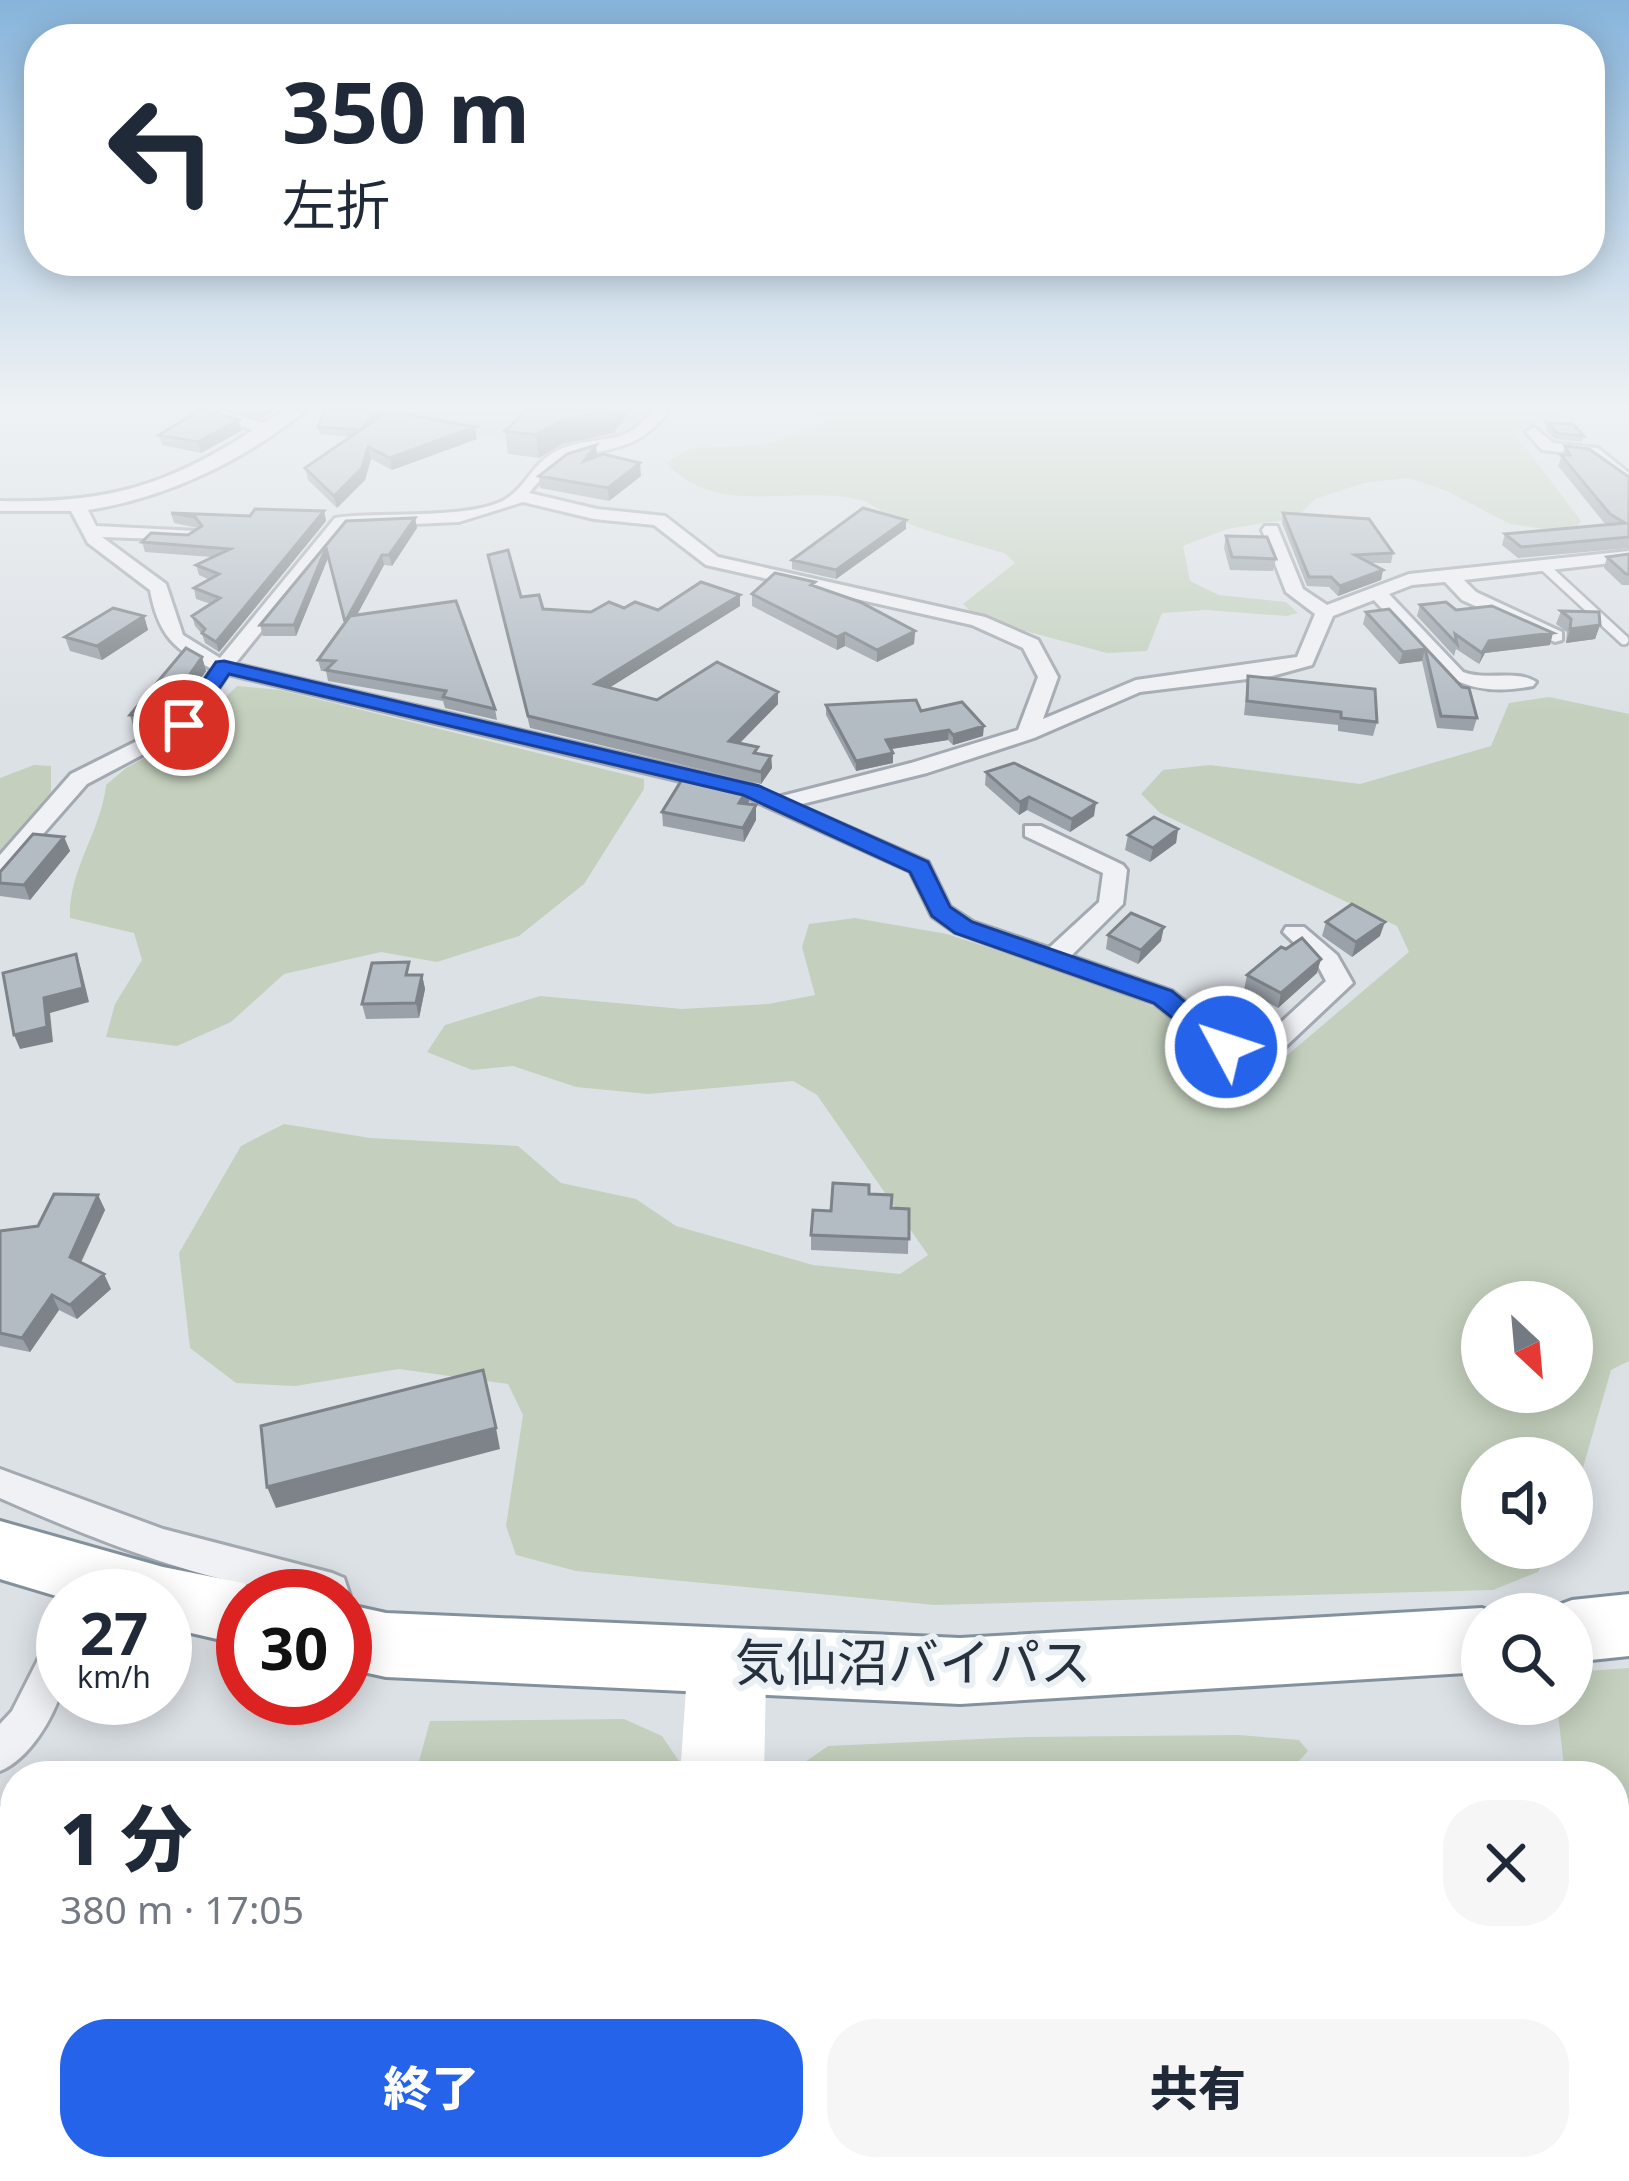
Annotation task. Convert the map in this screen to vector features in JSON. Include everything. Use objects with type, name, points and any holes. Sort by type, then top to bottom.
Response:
[{"type":"highway","points":[[0,1550],[46,1569]]},
{"type":"highway","points":[[1593,1629],[1629,1625]]},
{"type":"highway","name":"気仙沼バイパス","points":[[372,1642],[960,1671],[1461,1641]]},
{"type":"street","points":[[80,512],[88,532],[159,588],[166,630],[176,643],[224,667],[751,790],[920,867],[940,911],[964,927],[1163,997],[1226,1047],[1246,1054],[1274,1043],[1340,983],[1328,961],[1295,932]]},
{"type":"street","points":[[0,868],[79,779],[184,725],[273,600],[341,522],[459,517],[474,512]]},
{"type":"street","points":[[588,512],[659,520],[712,561],[978,621],[1031,644],[1048,677],[1027,734]]},
{"type":"street","points":[[1271,530],[1295,592],[1325,612]]},
{"type":"street","points":[[88,532],[191,535]]},
{"type":"street","points":[[775,804],[919,768],[1027,734],[1136,686],[1272,670],[1306,661],[1325,612],[1376,591],[1448,574],[1546,568],[1629,556]]},
{"type":"street","points":[[1448,574],[1469,596],[1555,636]]},
{"type":"street","points":[[1376,591],[1456,676],[1474,683],[1526,682]]},
{"type":"street","points":[[1033,831],[1115,870],[1111,904],[1061,952],[1047,959]]},
{"type":"street","points":[[0,1483],[64,1512],[250,1569]]},
{"type":"street","points":[[710,1761],[727,1660]]},
{"type":"street","points":[[727,1660],[735,1761]]},
{"type":"street","points":[[0,1752],[26,1724],[36,1703]]},
{"type":"lane","points":[[1546,568],[1624,640]]},
{"type":"green space","points":[[883,512],[1302,512],[1296,518],[1227,529],[1183,546],[1190,581],[1219,595],[1286,602],[1298,613],[1162,613],[1147,651],[1107,653],[977,618],[963,604],[1015,563],[1006,554]]},
{"type":"green space","points":[[1487,512],[1574,512],[1581,521],[1571,533],[1510,524]]},
{"type":"green space","points":[[237,686],[280,690],[644,779],[644,789],[584,884],[519,936],[437,962],[381,952],[284,974],[231,1022],[177,1046],[106,1037],[115,1004],[142,960],[134,933],[70,918],[74,884],[106,785],[126,768],[188,734]]},
{"type":"green space","points":[[1549,697],[1629,714],[1629,1361],[1611,1370],[1592,1437],[1461,1437],[1461,1569],[1538,1572],[1493,1590],[935,1605],[576,1571],[516,1555],[506,1526],[523,1415],[508,1384],[399,1369],[295,1386],[236,1383],[190,1348],[179,1253],[241,1146],[284,1124],[370,1138],[518,1146],[561,1183],[636,1199],[676,1226],[813,1265],[900,1274],[928,1255],[817,1095],[793,1081],[648,1094],[576,1087],[513,1066],[472,1070],[427,1052],[445,1025],[540,996],[682,1009],[768,1004],[815,995],[802,947],[809,924],[855,918],[947,934],[1086,979],[1171,1014],[1215,1058],[1278,1063],[1409,952],[1397,926],[1160,813],[1141,794],[1163,770],[1210,765],[1360,784],[1491,746],[1509,703]]},
{"type":"green space","points":[[34,765],[51,766],[51,792],[0,853],[0,778]]},
{"type":"green space","points":[[1629,1668],[1629,1761],[1563,1761],[1559,1725],[1593,1725],[1593,1671]]},
{"type":"green space","points":[[624,1719],[662,1736],[679,1761],[419,1761],[430,1721]]},
{"type":"green space","points":[[1239,1735],[1299,1740],[1308,1751],[1299,1761],[806,1761],[828,1746],[1026,1737]]},
{"type":"building","points":[[253,512],[323,512],[216,642],[202,633],[205,629],[192,616],[220,598],[194,588],[219,574],[196,565],[230,549],[142,542],[151,533],[188,535],[202,526],[195,517],[171,513],[250,516]]},
{"type":"building","points":[[858,512],[906,520],[836,570],[792,560]]},
{"type":"building","points":[[1629,512],[1629,537],[1521,547],[1505,534],[1625,523],[1610,514]]},
{"type":"building","points":[[1283,513],[1369,519],[1393,553],[1355,555],[1383,570],[1340,586],[1331,577],[1309,577]]},
{"type":"building","points":[[415,518],[389,555],[382,555],[345,622],[326,548],[294,625],[260,625],[346,521]]},
{"type":"building","points":[[1226,536],[1267,537],[1276,559],[1232,557]]},
{"type":"building","points":[[508,550],[521,597],[539,595],[543,609],[591,612],[609,602],[624,608],[635,602],[658,610],[701,582],[740,595],[595,684],[657,700],[717,662],[778,692],[729,741],[758,747],[754,753],[771,756],[761,772],[528,716],[488,555]]},
{"type":"building","points":[[1629,554],[1629,574],[1607,557]]},
{"type":"building","points":[[775,573],[815,582],[811,585],[860,602],[915,631],[877,650],[845,633],[837,637],[752,594]]},
{"type":"building","points":[[456,601],[495,709],[443,697],[446,691],[326,670],[335,661],[318,660],[350,616]]},
{"type":"building","points":[[1446,602],[1456,610],[1492,606],[1553,633],[1489,641],[1482,653],[1455,634],[1457,644],[1420,605]]},
{"type":"building","points":[[113,608],[144,616],[97,646],[65,637]]},
{"type":"building","points":[[1389,609],[1462,687],[1469,688],[1477,718],[1441,716],[1425,649],[1403,652],[1366,612]]},
{"type":"building","points":[[1561,611],[1599,612],[1600,625],[1570,629],[1571,619]]},
{"type":"building","points":[[186,648],[202,657],[169,704],[145,716],[130,715]]},
{"type":"building","points":[[1248,676],[1375,689],[1377,722],[1341,718],[1341,712],[1247,701]]},
{"type":"building","points":[[916,700],[921,711],[962,702],[984,726],[953,735],[949,730],[886,740],[893,753],[856,761],[826,705]]},
{"type":"building","points":[[1014,763],[1096,803],[1072,819],[1029,797],[1020,802],[986,772]]},
{"type":"building","points":[[686,773],[748,789],[739,803],[756,805],[743,828],[662,812]]},
{"type":"building","points":[[1154,817],[1178,829],[1153,848],[1128,835]]},
{"type":"building","points":[[33,834],[64,837],[24,885],[0,883],[0,872]]},
{"type":"building","points":[[1352,904],[1385,922],[1356,942],[1326,922]]},
{"type":"building","points":[[1131,913],[1164,927],[1141,950],[1108,935]]},
{"type":"building","points":[[1302,938],[1321,959],[1281,993],[1247,975],[1281,947],[1286,949]]},
{"type":"building","points":[[76,954],[83,988],[44,998],[47,1027],[14,1035],[3,973]]},
{"type":"building","points":[[409,962],[406,975],[422,975],[416,1003],[362,1004],[372,963]]},
{"type":"building","points":[[833,1183],[869,1185],[869,1194],[892,1195],[891,1208],[909,1209],[909,1239],[811,1235],[813,1210],[831,1211]]},
{"type":"building","points":[[54,1194],[98,1195],[70,1257],[104,1274],[70,1305],[52,1295],[22,1338],[0,1333],[0,1231],[38,1226]]},
{"type":"building","points":[[483,1370],[496,1428],[267,1487],[261,1426]]},
{"type":"route","points":[[184,725],[224,667],[751,790],[920,867],[940,911],[964,927],[1163,997],[1226,1047]]}]
